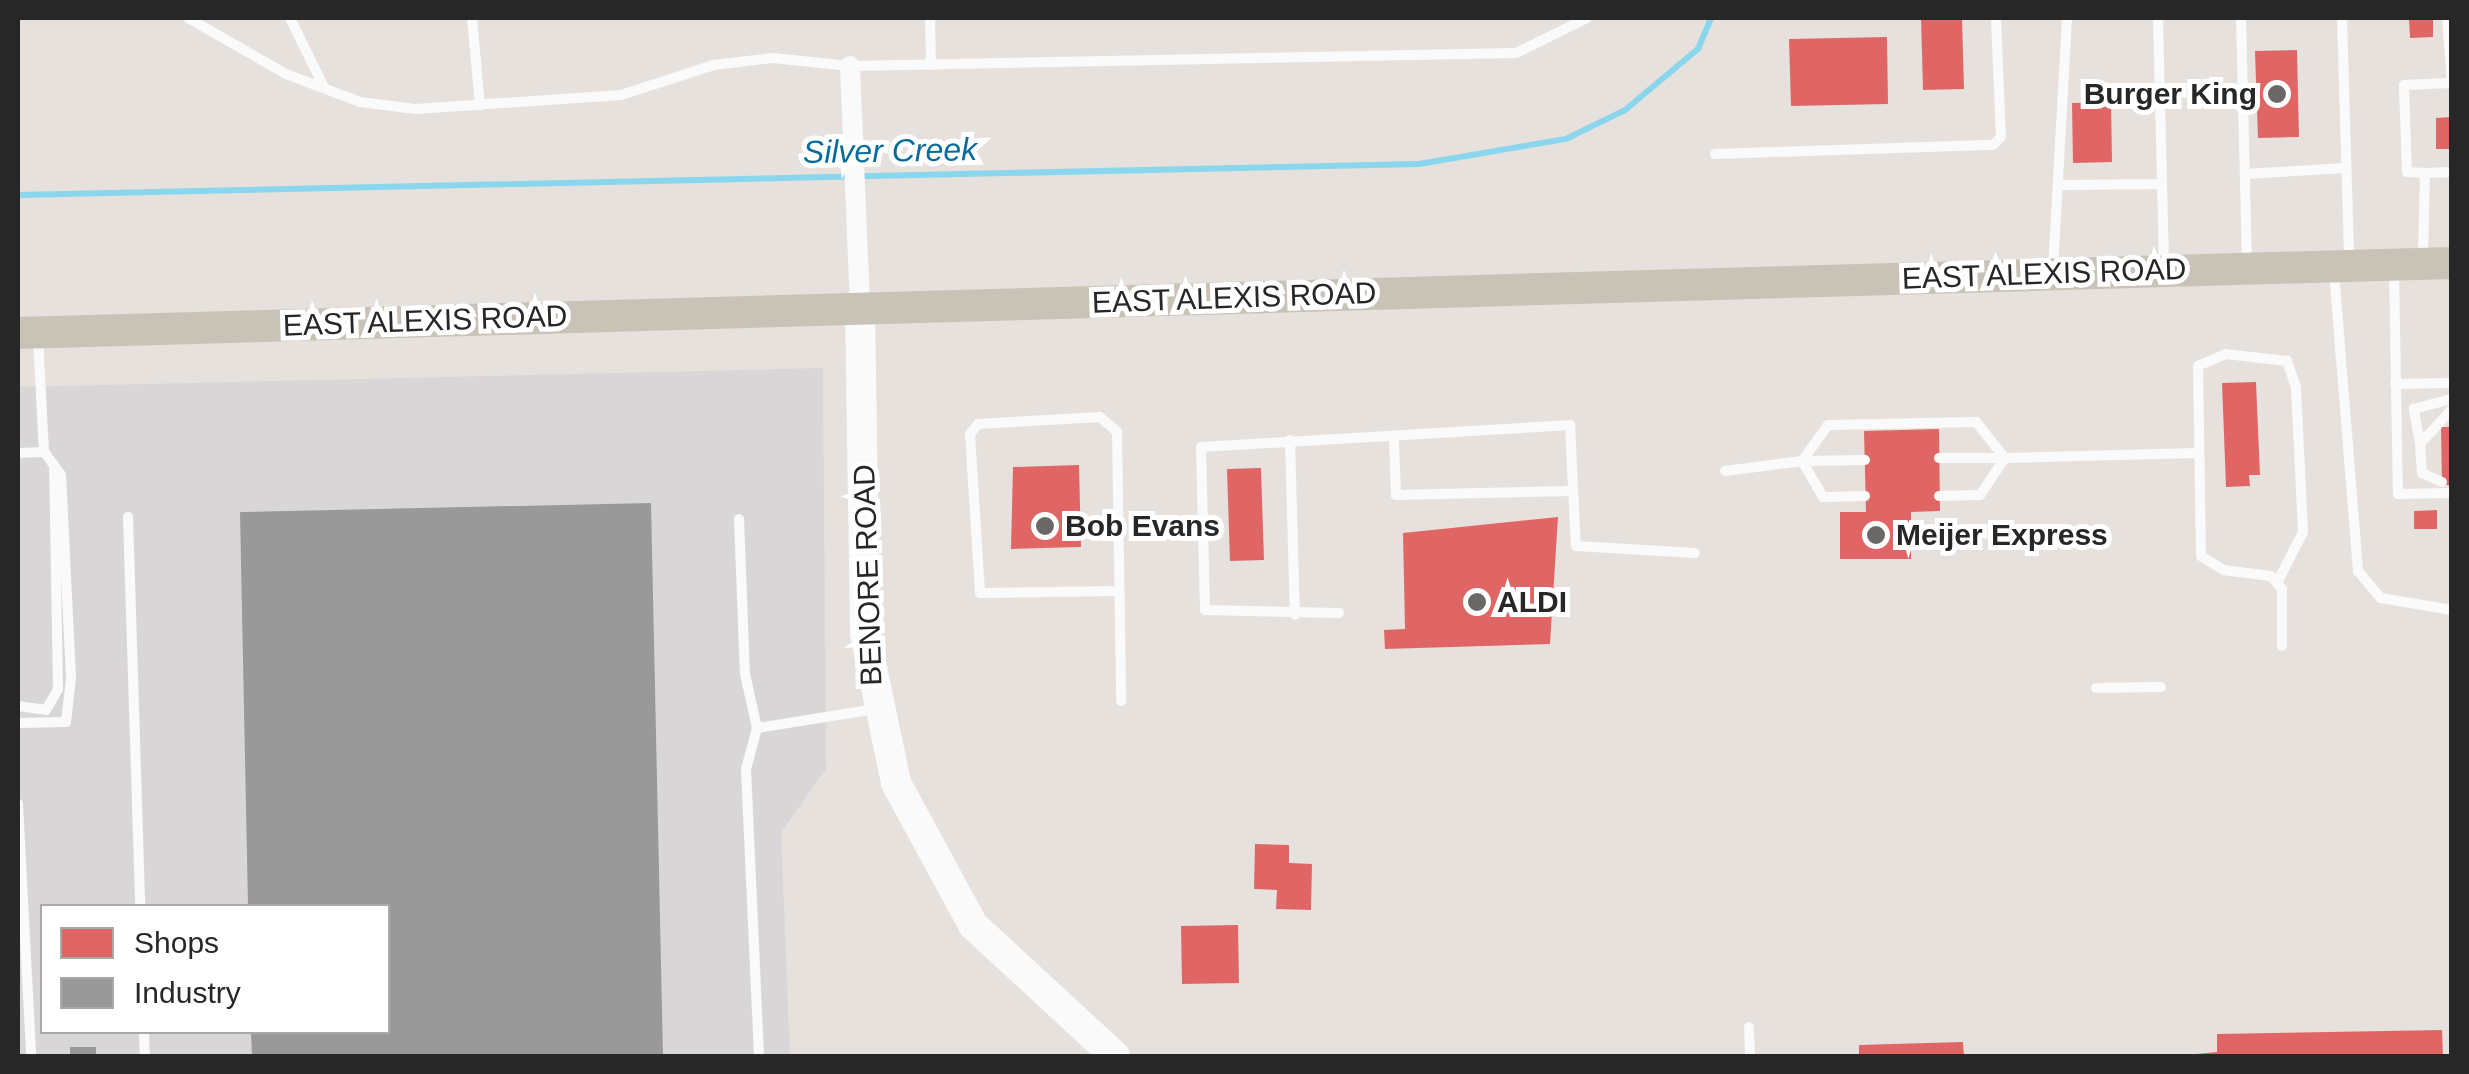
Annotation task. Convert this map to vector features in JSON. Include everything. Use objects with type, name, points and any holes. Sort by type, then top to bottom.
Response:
[{"type":"main road","name":"EAST ALEXIS ROAD","points":[[28,333],[2423,264]]},
{"type":"main road","name":"BENORE ROAD","points":[[860,308],[875,709],[916,832],[973,925],[1116,1056]]},
{"type":"street","points":[[850,66],[860,308]]},
{"type":"lane","points":[[188,18],[324,88],[416,108],[620,95],[714,65],[773,58],[850,66],[1516,53],[1587,18]]},
{"type":"lane","points":[[290,18],[324,88]]},
{"type":"lane","points":[[472,18],[480,106]]},
{"type":"lane","points":[[930,18],[931,65]]},
{"type":"lane","points":[[1715,154],[1992,144],[2001,137],[1996,18]]},
{"type":"lane","points":[[2052,274],[2062,185],[2066,18]]},
{"type":"lane","points":[[2241,18],[2247,269]]},
{"type":"lane","points":[[2342,18],[2342,266],[2358,571],[2381,598],[2452,610]]},
{"type":"lane","points":[[2447,18],[2451,83],[2404,85],[2407,172],[2452,172]]},
{"type":"lane","points":[[2154,19],[2164,271]]},
{"type":"lane","points":[[2244,174],[2345,168]]},
{"type":"lane","points":[[2425,173],[2423,264],[2395,384],[2398,494],[2452,493]]},
{"type":"lane","points":[[2062,185],[2162,184]]},
{"type":"lane","points":[[18,723],[66,722],[62,476],[44,452],[28,333]]},
{"type":"lane","points":[[2277,584],[2201,556],[2196,453],[2198,366],[2254,351],[2287,361],[2303,532],[2277,584],[2282,646]]},
{"type":"lane","points":[[2395,384],[2452,383]]},
{"type":"lane","points":[[2442,482],[2422,472],[2414,410],[2452,399]]},
{"type":"lane","points":[[2420,444],[2452,409]]},
{"type":"lane","points":[[1120,591],[980,593],[970,434],[978,424],[1110,422],[1120,591],[1121,702]]},
{"type":"lane","points":[[1802,461],[1828,425],[1976,422],[2005,458]]},
{"type":"lane","points":[[1573,491],[1396,495],[1394,430],[1570,426],[1576,546],[1695,553]]},
{"type":"lane","points":[[1339,613],[1205,610],[1200,447],[1290,440],[1394,440]]},
{"type":"lane","points":[[1290,440],[1295,614]]},
{"type":"lane","points":[[18,453],[44,452]]},
{"type":"lane","points":[[1939,458],[2196,453]]},
{"type":"lane","points":[[1940,496],[1980,495],[2005,458]]},
{"type":"lane","points":[[1725,471],[1802,461],[1865,460]]},
{"type":"lane","points":[[1802,461],[1823,497],[1865,496]]},
{"type":"lane","points":[[18,706],[46,710],[58,689],[54,465]]},
{"type":"lane","points":[[128,518],[140,904]]},
{"type":"lane","points":[[739,519],[745,674],[757,728],[746,769],[760,1056]]},
{"type":"lane","points":[[2096,688],[2161,687]]},
{"type":"lane","points":[[757,728],[875,709]]},
{"type":"lane","points":[[18,804],[31,1056]]},
{"type":"lane","points":[[1750,1028],[1750,1056]]},
{"type":"shaded area","points":[[823,368],[826,769],[781,832],[790,1056],[18,1056],[18,387]]},
{"type":"building: Shops","points":[[1921,18],[1962,18],[1964,89],[1923,90]]},
{"type":"building: Shops","points":[[2409,18],[2433,18],[2433,37],[2410,38]]},
{"type":"building: Shops","points":[[1887,37],[1888,104],[1791,106],[1789,39]]},
{"type":"building: Shops","name":"Burger King","points":[[2297,50],[2299,137],[2258,138],[2255,51]]},
{"type":"building: Shops","points":[[2111,102],[2112,162],[2073,163],[2072,103]]},
{"type":"building: Shops","points":[[2452,117],[2452,149],[2436,149],[2436,118]]},
{"type":"building: Shops","points":[[2256,382],[2260,475],[2249,475],[2250,486],[2226,487],[2222,383]]},
{"type":"building: Shops","points":[[2441,427],[2452,427],[2452,485],[2442,485]]},
{"type":"building: Shops","points":[[1939,429],[1940,511],[1911,512],[1911,559],[1840,559],[1840,512],[1866,512],[1864,431]]},
{"type":"building: Shops","name":"Bob Evans","points":[[1079,465],[1081,547],[1011,549],[1013,467]]},
{"type":"building: Shops","points":[[1261,468],[1264,560],[1230,561],[1227,469]]},
{"type":"building: Shops","points":[[2437,510],[2437,529],[2414,529],[2414,511]]},
{"type":"building: Shops","name":"ALDI","points":[[1558,517],[1550,644],[1385,649],[1384,630],[1405,629],[1403,533]]},
{"type":"building: Shops","points":[[1255,844],[1289,845],[1289,863],[1312,864],[1311,910],[1276,909],[1277,890],[1254,889]]},
{"type":"building: Shops","points":[[1238,925],[1239,983],[1182,984],[1181,926]]},
{"type":"building: Shops","points":[[2442,1030],[2443,1056],[2175,1056],[2217,1052],[2217,1034]]},
{"type":"building: Shops","points":[[1963,1042],[1964,1056],[1859,1056],[1859,1045]]},
{"type":"building: Industry","points":[[651,503],[663,1056],[252,1056],[251,1034],[390,1034],[390,904],[248,904],[240,512]]},
{"type":"building: Industry","points":[[70,1047],[96,1047],[96,1056],[70,1056]]},
{"type":"waterway","name":"Silver Creek","points":[[18,195],[1419,164],[1566,139],[1625,110],[1698,49],[1711,18]]},
{"type":"place","name":"Burger King","points":[[2277,94]]},
{"type":"place","name":"Bob Evans","points":[[1045,526]]},
{"type":"place","name":"Meijer Express","points":[[1876,535]]},
{"type":"place","name":"ALDI","points":[[1477,602]]}]
